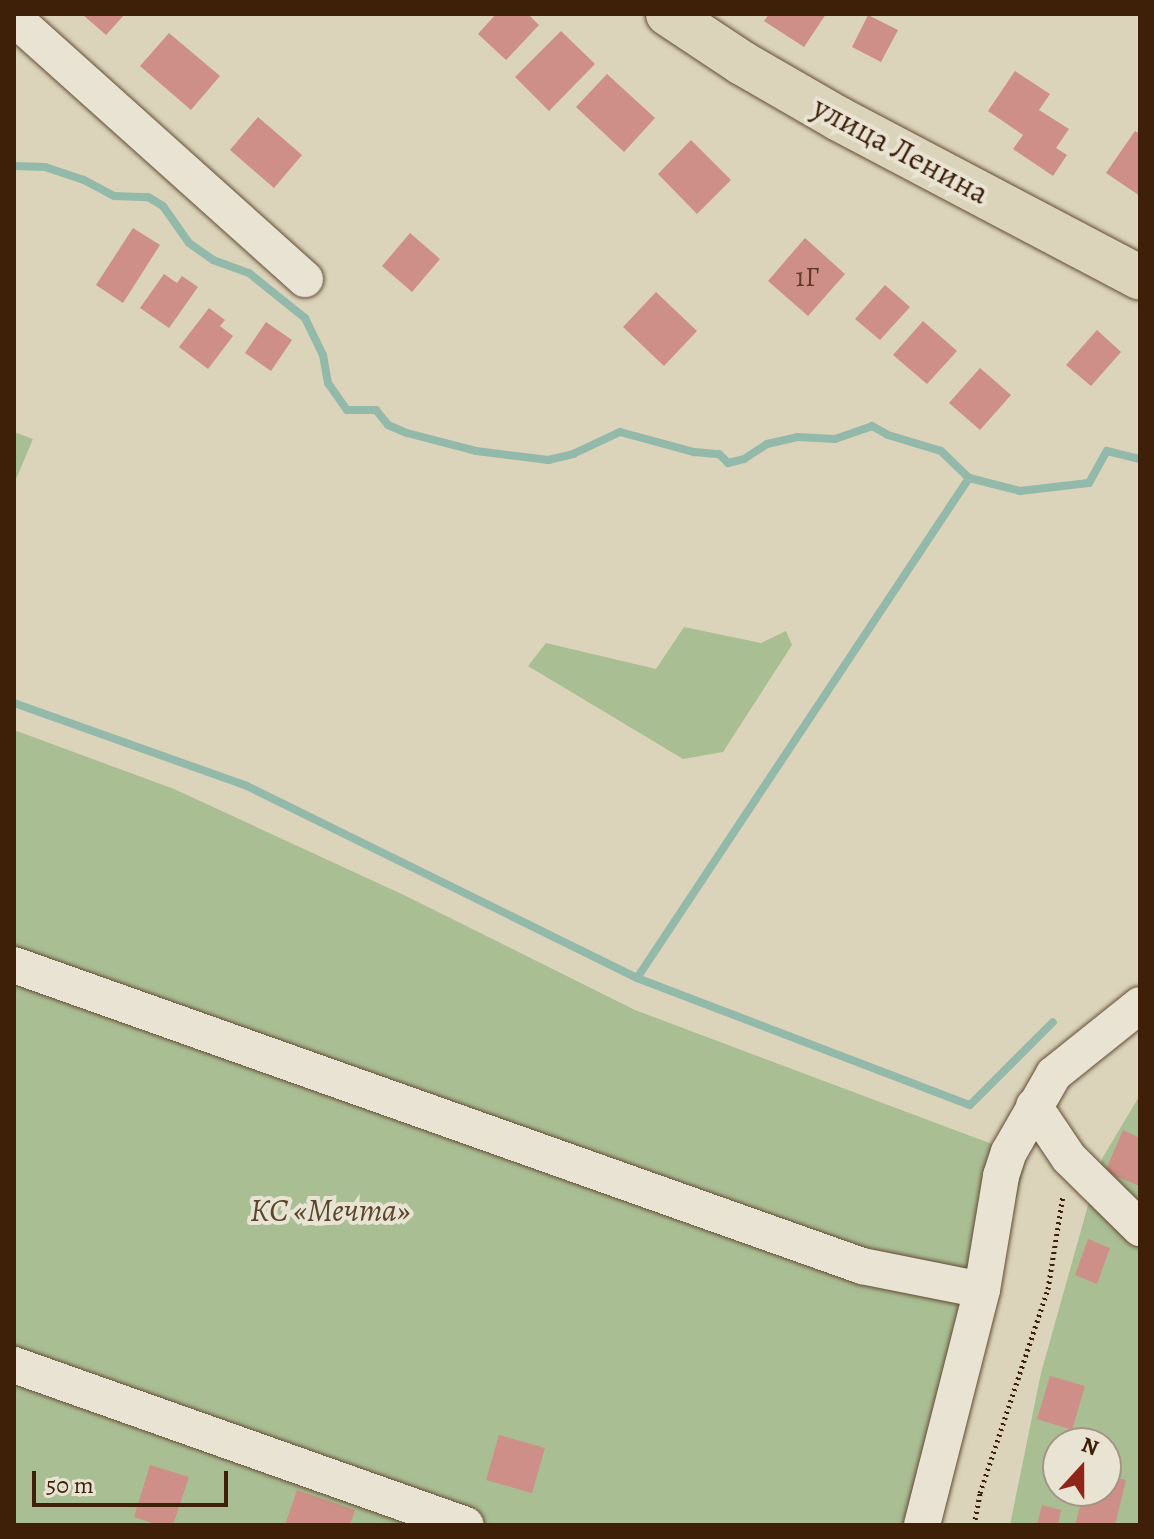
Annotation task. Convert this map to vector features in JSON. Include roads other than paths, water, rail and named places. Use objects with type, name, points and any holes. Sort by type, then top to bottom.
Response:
[{"type":"main road","name":"улица Ленина","points":[[668,14],[742,63],[839,119],[1140,278]]},
{"type":"street","points":[[14,18],[305,279]]},
{"type":"street","points":[[14,965],[862,1266],[982,1290]]},
{"type":"street","points":[[922,1525],[982,1290],[1001,1176],[1009,1152],[1054,1074],[1140,1005]]},
{"type":"street","points":[[1034,1106],[1069,1158],[1140,1228]]},
{"type":"street","points":[[14,1365],[466,1525]]},
{"type":"waterway","points":[[14,166],[45,167],[84,180],[114,196],[148,197],[163,206],[189,243],[213,260],[249,273],[305,318],[323,355],[328,383],[347,410],[376,410],[388,425],[407,433],[476,451],[548,460],[573,454],[620,432],[694,452],[719,454],[728,463],[744,459],[767,444],[797,437],[835,439],[872,426],[888,435],[941,451],[969,478],[1020,491],[1089,483],[1107,451],[1140,459]]},
{"type":"waterway","points":[[969,478],[637,978],[970,1105],[1053,1022]]},
{"type":"waterway","points":[[14,703],[247,786],[637,978]]},
{"type":"park label","name":"КС «Мечта»","points":[[330,1210]]}]
